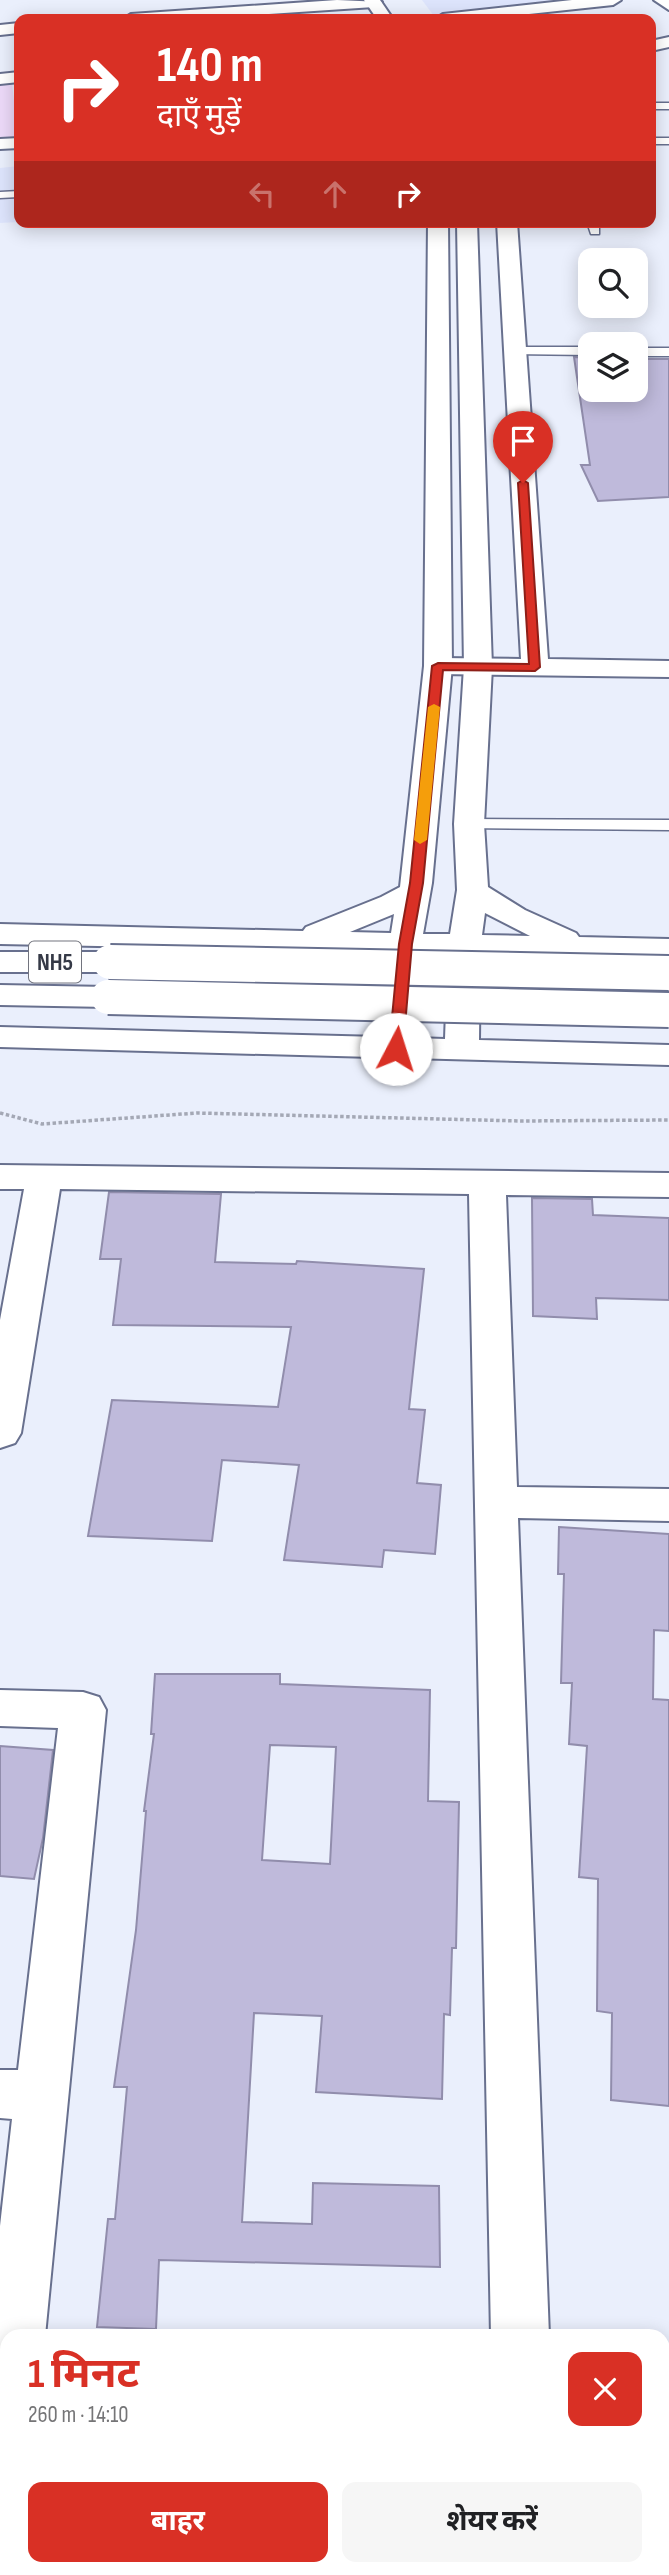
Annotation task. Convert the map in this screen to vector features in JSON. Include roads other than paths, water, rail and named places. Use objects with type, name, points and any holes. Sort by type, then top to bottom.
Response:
[{"type":"main road","points":[[488,14],[613,0]]},
{"type":"main road","points":[[662,0],[669,5]]},
{"type":"main road","points":[[209,14],[314,8],[373,1]]},
{"type":"main road","points":[[656,47],[669,59]]},
{"type":"main road","points":[[396,1049],[405,944],[415,891],[438,666],[438,228]]},
{"type":"main road","points":[[462,1051],[464,946],[473,891],[469,824],[478,667],[467,228]]},
{"type":"main road","points":[[507,228],[535,667]]},
{"type":"main road","points":[[438,666],[669,668]]},
{"type":"main road","points":[[296,942],[372,913],[415,891]]},
{"type":"main road","points":[[473,891],[514,917],[583,947]]},
{"type":"main road","points":[[0,934],[669,949]]},
{"type":"main road","name":"NH5","points":[[0,962],[669,973]]},
{"type":"main road","name":"NH5","points":[[0,995],[669,1010]]},
{"type":"main road","points":[[0,1037],[669,1055]]},
{"type":"main road","points":[[0,1177],[669,1185]]},
{"type":"main road","points":[[0,1433],[44,1178]]},
{"type":"main road","points":[[486,1183],[520,2329]]},
{"type":"main road","points":[[496,1502],[669,1505]]},
{"type":"main road","points":[[0,1708],[83,1710],[21,2095],[16,2329]]},
{"type":"lane","points":[[515,351],[578,351]]},
{"type":"lane","points":[[648,352],[669,352]]},
{"type":"lane","points":[[469,824],[669,825]]}]
